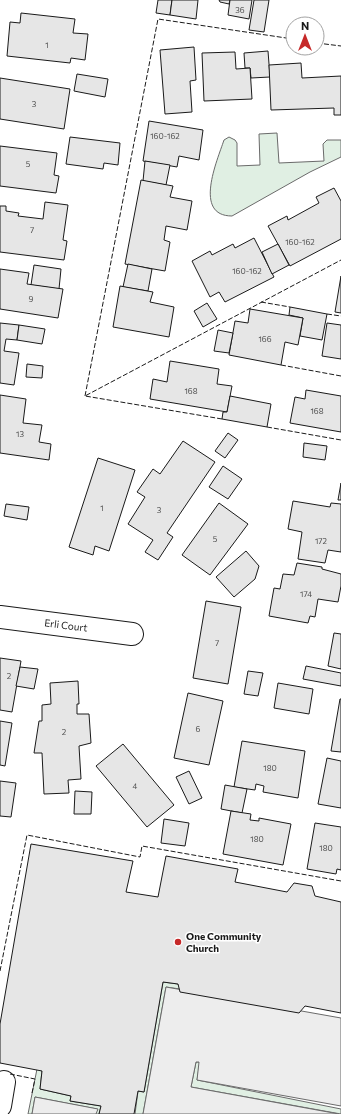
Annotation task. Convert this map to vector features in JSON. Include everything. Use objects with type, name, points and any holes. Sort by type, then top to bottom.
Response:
[{"type":"street","name":"Erli Court","points":[[0,617],[132,634]]},
{"type":"street","points":[[0,1106],[4,1082]]},
{"type":"green space","points":[[277,133],[279,163],[324,161],[323,144],[327,140],[341,140],[341,157],[310,172],[232,216],[220,214],[213,207],[210,197],[213,173],[224,140],[229,137],[237,143],[237,166],[260,165],[259,134]]},
{"type":"green space","points":[[163,982],[178,984],[180,989],[166,987],[143,1114],[135,1114],[138,1091],[144,1092]]},
{"type":"green space","points":[[196,1062],[200,1062],[197,1080],[341,1109],[341,1114],[191,1087]]},
{"type":"green space","points":[[37,1069],[42,1071],[40,1089],[71,1096],[70,1101],[101,1106],[99,1114],[96,1114],[97,1109],[35,1097],[32,1114],[28,1114]]},
{"type":"shaded area","points":[[166,987],[341,1018],[341,1106],[197,1080],[199,1062],[196,1062],[191,1087],[339,1114],[143,1114]]},
{"type":"shaded area","points":[[35,1097],[98,1109],[96,1114],[32,1114]]},
{"type":"building","points":[[158,0],[172,0],[170,15],[156,13]]},
{"type":"building","points":[[172,0],[198,0],[196,19],[170,15]]},
{"type":"building","points":[[219,0],[230,0],[229,4],[220,2]]},
{"type":"building","points":[[230,0],[252,0],[249,19],[228,15]]},
{"type":"building","points":[[254,0],[269,0],[264,32],[249,30]]},
{"type":"building","points":[[21,13],[75,19],[73,33],[88,34],[85,60],[71,58],[70,63],[7,56],[10,22],[20,23]]},
{"type":"building","points":[[194,47],[196,80],[190,81],[192,112],[165,114],[160,50]]},
{"type":"building","points":[[268,51],[270,77],[251,78],[250,68],[245,68],[244,53]]},
{"type":"building","points":[[235,52],[236,69],[250,68],[252,99],[204,101],[202,53]]},
{"type":"building","points":[[301,63],[302,78],[341,76],[341,115],[334,115],[334,108],[271,110],[269,65]]},
{"type":"building","points":[[77,74],[108,79],[105,97],[74,91]]},
{"type":"building","points":[[0,78],[70,89],[64,129],[0,119]]},
{"type":"building","points":[[149,121],[203,130],[199,160],[179,156],[177,167],[143,161]]},
{"type":"building","points":[[70,137],[120,143],[118,165],[104,163],[103,169],[66,164]]},
{"type":"building","points":[[0,146],[57,153],[54,175],[59,176],[56,193],[0,186]]},
{"type":"building","points":[[145,161],[170,165],[166,185],[143,181]]},
{"type":"building","points":[[141,180],[173,186],[170,197],[192,201],[187,230],[166,226],[164,240],[170,242],[165,271],[125,264]]},
{"type":"building","points":[[334,188],[341,201],[341,239],[290,266],[268,226],[287,216],[288,220],[319,203],[316,197]]},
{"type":"building","points":[[45,202],[68,205],[63,240],[67,241],[64,260],[0,252],[0,206],[6,206],[6,211],[19,213],[18,216],[43,219]]},
{"type":"building","points":[[254,238],[274,277],[225,302],[219,292],[210,297],[192,261],[210,251],[212,255],[233,244],[235,248]]},
{"type":"building","points":[[278,244],[289,265],[272,274],[262,252]]},
{"type":"building","points":[[128,264],[152,269],[148,291],[123,287]]},
{"type":"building","points":[[34,265],[61,269],[59,289],[31,285]]},
{"type":"building","points":[[0,269],[29,273],[27,284],[63,289],[58,318],[0,309]]},
{"type":"building","points":[[341,276],[341,313],[335,312]]},
{"type":"building","points":[[120,286],[153,292],[150,302],[174,307],[169,337],[113,327]]},
{"type":"building","points":[[207,303],[217,319],[203,327],[194,311]]},
{"type":"building","points":[[290,307],[327,314],[322,340],[300,336],[303,318],[289,315]]},
{"type":"building","points":[[250,309],[303,318],[298,345],[285,342],[281,365],[229,355],[235,321],[248,323]]},
{"type":"building","points":[[0,323],[19,325],[17,340],[6,339],[4,351],[19,353],[14,385],[0,383]]},
{"type":"building","points":[[327,323],[341,325],[341,359],[322,356]]},
{"type":"building","points":[[19,325],[45,329],[42,344],[17,340]]},
{"type":"building","points":[[218,330],[233,333],[229,353],[214,351]]},
{"type":"building","points":[[170,361],[219,369],[217,384],[232,386],[227,412],[150,399],[153,379],[167,382]]},
{"type":"building","points":[[27,364],[43,366],[42,378],[26,377]]},
{"type":"building","points":[[306,390],[341,396],[341,432],[290,423],[295,397],[305,399]]},
{"type":"building","points":[[0,395],[26,399],[23,423],[42,425],[39,442],[51,444],[49,460],[0,453]]},
{"type":"building","points":[[230,396],[271,404],[267,427],[222,419],[223,412],[227,412]]},
{"type":"building","points":[[228,433],[238,440],[225,458],[215,451]]},
{"type":"building","points":[[183,441],[215,462],[167,533],[173,537],[158,560],[145,552],[153,540],[128,524],[145,497],[137,492],[153,469],[160,474]]},
{"type":"building","points":[[304,443],[327,446],[325,460],[303,457]]},
{"type":"building","points":[[98,458],[135,470],[109,551],[95,546],[93,555],[69,547]]},
{"type":"building","points":[[223,466],[242,479],[228,499],[209,487]]},
{"type":"building","points":[[341,483],[341,500],[338,500]]},
{"type":"building","points":[[293,501],[330,507],[331,503],[341,504],[341,552],[328,550],[325,563],[298,559],[302,532],[288,529]]},
{"type":"building","points":[[219,503],[248,524],[210,575],[182,555]]},
{"type":"building","points":[[6,504],[29,507],[27,520],[4,516]]},
{"type":"building","points":[[246,551],[259,566],[255,579],[234,597],[216,577]]},
{"type":"building","points":[[297,563],[322,567],[322,569],[341,574],[341,586],[338,602],[318,599],[315,617],[310,616],[308,623],[269,616],[274,588],[280,589],[283,574],[294,575]]},
{"type":"building","points":[[206,601],[241,607],[228,684],[193,678]]},
{"type":"building","points":[[334,633],[341,634],[341,669],[328,666]]},
{"type":"building","points":[[0,658],[21,661],[12,712],[0,710]]},
{"type":"building","points":[[306,666],[341,673],[341,686],[303,679]]},
{"type":"building","points":[[20,667],[38,669],[34,689],[16,686]]},
{"type":"building","points":[[248,671],[263,673],[258,696],[244,694]]},
{"type":"building","points":[[78,681],[79,704],[77,704],[77,714],[89,714],[91,743],[79,746],[81,779],[68,780],[69,793],[44,794],[42,753],[34,753],[39,721],[42,721],[42,705],[51,704],[50,683]]},
{"type":"building","points":[[278,683],[313,689],[309,714],[274,708]]},
{"type":"building","points":[[188,693],[223,701],[209,765],[174,758]]},
{"type":"building","points":[[341,699],[341,752],[331,751]]},
{"type":"building","points":[[0,721],[12,723],[5,766],[0,765]]},
{"type":"building","points":[[242,741],[305,751],[298,798],[263,792],[264,786],[256,784],[255,790],[234,787]]},
{"type":"building","points":[[123,744],[174,805],[147,827],[96,766]]},
{"type":"building","points":[[327,758],[341,761],[341,808],[318,804]]},
{"type":"building","points":[[189,771],[202,798],[189,804],[176,777]]},
{"type":"building","points":[[0,781],[16,783],[11,817],[0,816]]},
{"type":"building","points":[[225,785],[247,789],[242,813],[221,809]]},
{"type":"building","points":[[75,791],[92,792],[91,814],[74,814]]},
{"type":"building","points":[[231,811],[251,814],[250,820],[259,821],[259,818],[291,824],[283,865],[223,854]]},
{"type":"building","points":[[164,819],[189,823],[185,846],[161,843]]},
{"type":"building","points":[[315,823],[341,827],[341,870],[337,869],[336,874],[307,869]]},
{"type":"building","name":"One Community Church","points":[[31,844],[133,861],[126,892],[158,897],[166,856],[238,869],[235,882],[287,892],[294,883],[312,886],[315,896],[341,902],[341,1013],[305,1006],[299,1013],[180,992],[178,984],[163,982],[144,1092],[138,1091],[134,1114],[99,1114],[101,1106],[70,1101],[71,1096],[40,1089],[42,1071],[0,1063],[0,1024]]},
{"type":"fence","points":[[85,396],[158,19],[285,38]]},
{"type":"fence","points":[[325,44],[341,46]]},
{"type":"fence","points":[[222,419],[85,396],[341,260]]},
{"type":"fence","points":[[261,302],[290,307]]},
{"type":"fence","points":[[327,314],[341,316]]},
{"type":"fence","points":[[281,365],[341,376]]},
{"type":"fence","points":[[267,427],[341,440]]},
{"type":"fence","points":[[0,971],[27,835],[140,857],[142,846],[341,881]]},
{"type":"fence","points":[[10,1074],[35,1079],[32,1093]]},
{"type":"place","name":"One Community Church","points":[[178,942]]}]
